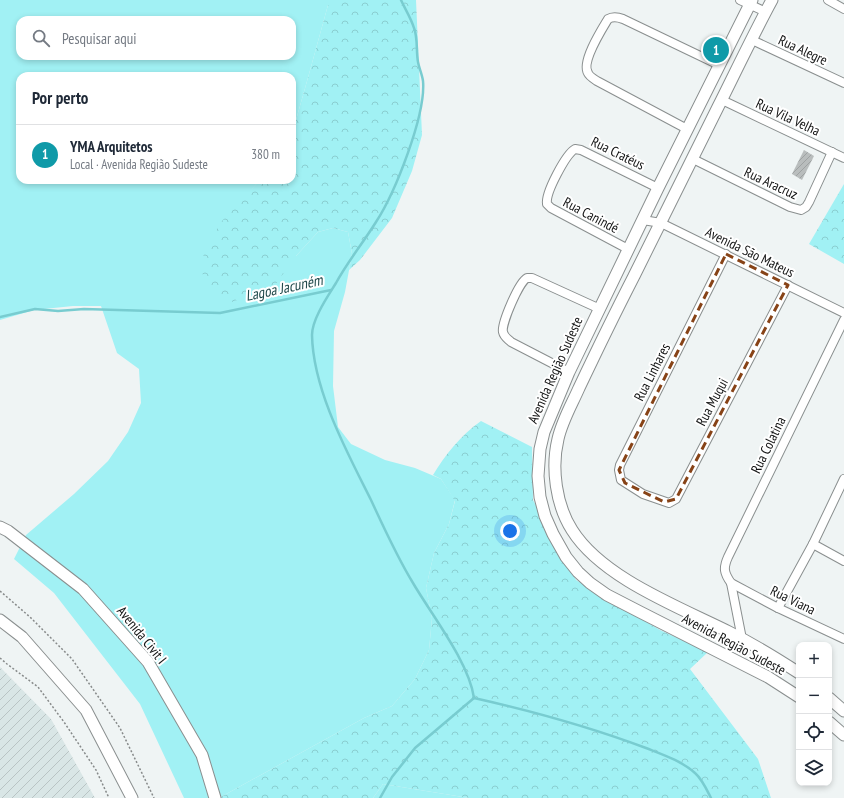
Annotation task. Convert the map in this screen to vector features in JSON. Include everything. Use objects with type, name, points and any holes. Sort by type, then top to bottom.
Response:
[{"type":"street","name":"Avenida Região Sudeste","points":[[772,0],[565,417],[558,438],[556,474],[558,493],[564,514],[572,531],[594,555],[607,566],[641,588],[742,639],[796,671]]},
{"type":"street","points":[[828,0],[844,9]]},
{"type":"street","name":"Avenida Região Sudeste","points":[[747,2],[719,65],[569,372],[544,432],[540,449],[538,476],[540,497],[545,516],[553,534],[566,557],[578,572],[590,583],[607,595],[768,677],[796,695]]},
{"type":"street","points":[[747,2],[766,12]]},
{"type":"street","points":[[687,130],[590,76],[586,67],[593,45],[608,19],[618,17],[719,65]]},
{"type":"street","name":"Rua Alegre","points":[[752,40],[844,83]]},
{"type":"street","name":"Rua Vila Velha","points":[[722,100],[844,158]]},
{"type":"street","name":"Rua Cratéus","points":[[556,177],[568,156],[574,150],[578,149],[658,188]]},
{"type":"street","name":"Rua Aracruz","points":[[692,159],[790,207],[801,210],[806,207],[809,202],[832,152]]},
{"type":"street","name":"Rua Canindé","points":[[556,177],[546,199],[548,206],[628,249]]},
{"type":"street","name":"Avenida São Mateus","points":[[643,220],[661,223],[844,313]]},
{"type":"street","name":"Rua Linhares","points":[[643,494],[621,480],[618,470],[726,254]]},
{"type":"street","points":[[569,372],[506,338],[503,334],[503,328],[510,308],[522,281],[530,278],[600,309]]},
{"type":"street","name":"Rua Muqui","points":[[643,494],[669,503],[676,499],[788,285]]},
{"type":"street","points":[[594,320],[608,328]]},
{"type":"street","name":"Rua Colatina","points":[[742,639],[731,583],[724,571],[728,557],[844,320]]},
{"type":"street","points":[[778,608],[843,483]]},
{"type":"street","name":"Avenida Civit I","points":[[0,527],[8,531],[83,589],[148,662],[202,755],[215,798]]},
{"type":"street","points":[[812,544],[844,561]]},
{"type":"street","name":"Rua Viana","points":[[731,583],[778,608],[844,639]]},
{"type":"street","points":[[0,620],[22,637],[86,710],[132,798]]},
{"type":"street","points":[[832,701],[844,712]]},
{"type":"street","points":[[832,725],[844,735]]},
{"type":"path","points":[[0,591],[30,617],[72,659],[120,728],[154,798]]},
{"type":"path","points":[[0,658],[38,687],[64,722],[96,770],[110,798]]},
{"type":"highlighted area","points":[[726,254],[788,285],[676,499],[664,502],[625,483],[619,470]]},
{"type":"shaded area","points":[[0,667],[51,719],[95,798],[0,798]]},
{"type":"green space","points":[[0,0],[328,0],[328,5],[296,120],[296,72],[16,72],[16,184],[256,184],[252,189],[296,256],[318,232],[333,228],[348,232],[352,254],[345,292],[334,331],[333,386],[338,427],[351,444],[385,460],[415,468],[441,479],[455,500],[449,524],[434,553],[426,588],[432,618],[429,650],[415,679],[392,706],[364,718],[219,798],[184,798],[140,704],[54,593],[14,559],[26,535],[74,494],[108,461],[128,432],[141,403],[139,369],[117,353],[101,306],[73,306],[34,310],[0,320]]},
{"type":"green space","points":[[328,0],[416,0],[422,135],[412,171],[392,218],[360,260],[349,270],[352,254],[348,232],[333,228],[318,232],[296,256],[275,285],[232,302],[209,290],[201,270],[205,247],[222,221],[256,184],[296,184],[296,120],[328,5]]},
{"type":"green space","points":[[844,184],[844,264],[809,244]]},
{"type":"green space","points":[[481,421],[532,447],[533,500],[576,580],[660,630],[708,652],[690,669],[758,759],[771,798],[469,798],[383,784],[373,798],[219,798],[364,718],[392,706],[415,679],[429,650],[432,618],[426,588],[434,553],[449,524],[455,501],[441,479],[433,475],[454,446]]},
{"type":"green space","points":[[383,784],[469,798],[373,798]]},
{"type":"building","points":[[715,42],[722,45],[716,57],[709,54]]},
{"type":"building","points":[[804,150],[814,156],[802,180],[792,174]]},
{"type":"waterway","points":[[401,0],[416,36],[418,62],[423,81],[423,96],[420,113],[408,153],[384,209],[345,267],[317,315],[312,335],[314,356],[318,377],[325,399],[342,441],[402,563],[465,669],[471,684],[474,698]]},
{"type":"waterway","name":"Lagoa Jacuném","points":[[0,317],[35,309],[58,311],[84,309],[220,313],[331,290]]},
{"type":"waterway","points":[[474,698],[582,726],[665,755],[678,761],[698,775],[711,798]]},
{"type":"waterway","points":[[380,798],[392,777],[415,748],[474,698]]},
{"type":"place","name":"YMA Arquitetos","points":[[716,50]]}]
